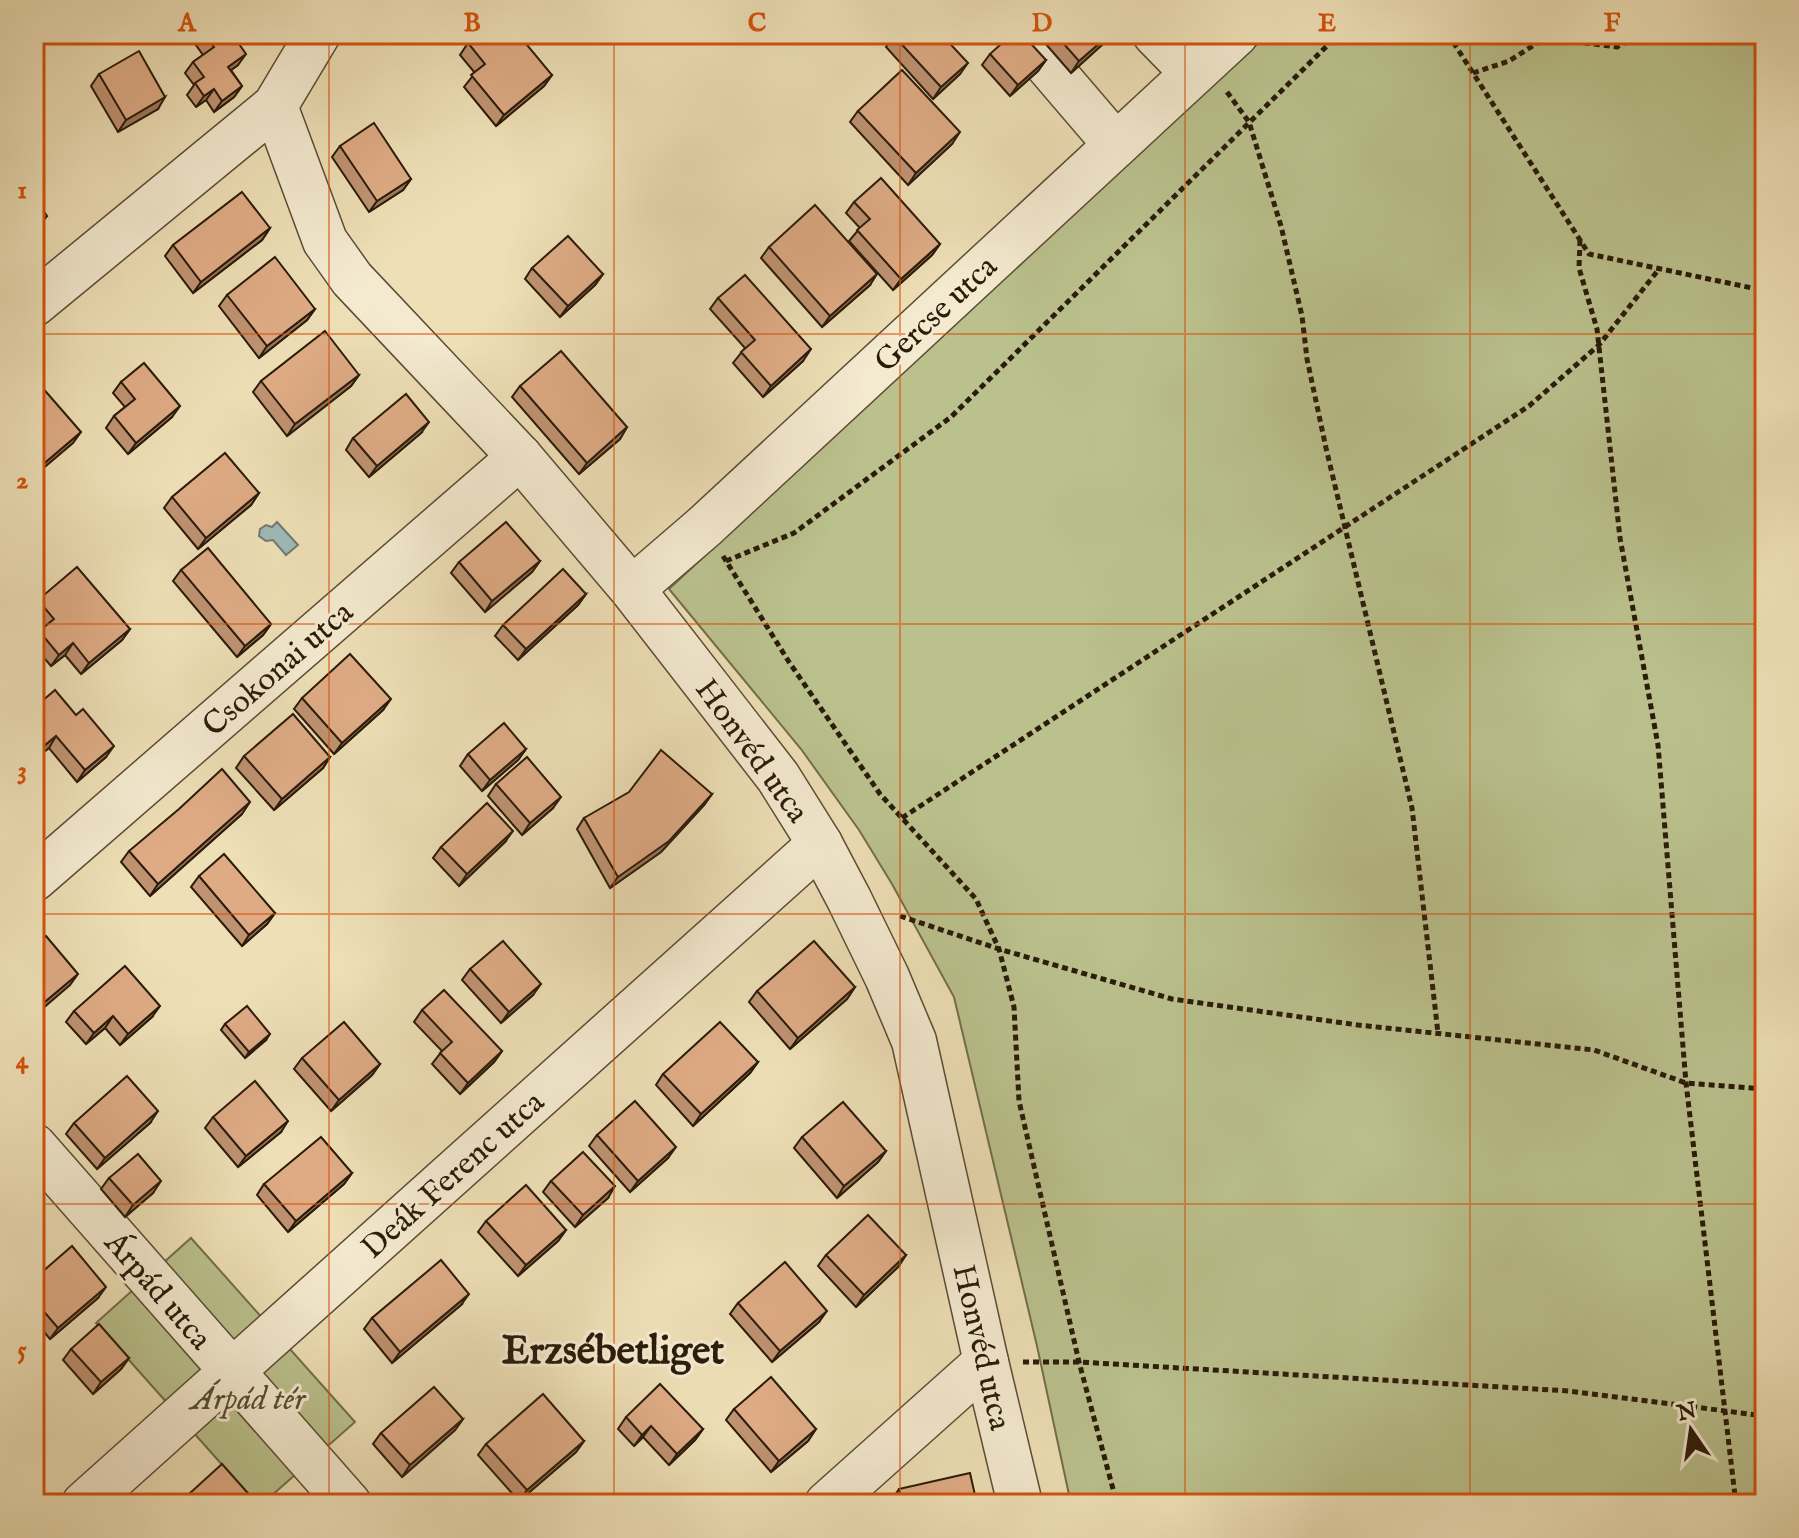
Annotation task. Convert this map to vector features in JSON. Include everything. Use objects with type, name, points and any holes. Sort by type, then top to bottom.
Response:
[{"type":"street","points":[[34,304],[275,106],[318,34]]},
{"type":"street","points":[[1021,34],[1116,145]]},
{"type":"street","points":[[1155,34],[1193,73]]},
{"type":"street","name":"Gercse utca","points":[[632,589],[715,544],[1116,145],[1236,34]]},
{"type":"street","name":"Honvéd utca","points":[[275,106],[325,241],[352,279],[520,457],[632,589],[778,777],[820,844],[887,977],[914,1041],[1020,1504]]},
{"type":"street","name":"Csokonai utca","points":[[34,879],[520,457]]},
{"type":"street","name":"Deák Ferenc utca","points":[[84,1504],[820,844]]},
{"type":"street","name":"Árpád utca","points":[[34,1146],[349,1504]]},
{"type":"street","points":[[827,1504],[986,1362]]},
{"type":"path","points":[[1117,1504],[1079,1362],[1019,1101],[1014,1007],[999,949],[976,899],[880,794],[797,674],[715,544],[794,533],[951,417],[1339,34]]},
{"type":"path","points":[[1448,34],[1589,254],[1765,289]]},
{"type":"path","points":[[1473,73],[1509,61],[1545,38],[1617,47],[1640,34]]},
{"type":"path","points":[[1709,34],[1718,34]]},
{"type":"path","points":[[1249,122],[1281,226],[1302,316],[1307,359],[1412,808],[1438,1033]]},
{"type":"path","points":[[1580,240],[1579,268],[1597,329],[1620,538],[1658,745],[1686,1083],[1736,1504]]},
{"type":"path","points":[[902,818],[1529,406],[1599,345],[1659,269]]},
{"type":"path","points":[[849,899],[999,949],[1172,999],[1358,1025],[1594,1050],[1686,1083],[1765,1089]]},
{"type":"path","points":[[986,1362],[1079,1362],[1569,1391],[1765,1416]]},
{"type":"green space","points":[[1268,34],[1765,34],[1765,1504],[1071,1504],[954,997],[859,830],[801,749],[669,589]]},
{"type":"green space","name":"Árpád tér","points":[[191,1238],[355,1422],[262,1504],[257,1504],[96,1323]]},
{"type":"water","points":[[277,522],[298,545],[286,555],[273,540],[266,541],[259,536],[260,529],[266,525],[272,527]]},
{"type":"building","points":[[204,34],[232,34],[246,54],[228,67],[242,86],[222,101],[214,89],[204,96],[195,83],[204,77],[193,62],[214,47]]},
{"type":"building","points":[[480,34],[518,34],[552,75],[504,115],[471,75],[485,64],[468,43]]},
{"type":"building","points":[[941,34],[968,63],[941,87],[894,36]]},
{"type":"building","points":[[1012,34],[1022,34],[1046,60],[1018,85],[990,54]]},
{"type":"building","points":[[1055,34],[1110,34],[1079,61]]},
{"type":"building","points":[[139,51],[165,97],[126,120],[99,74]]},
{"type":"building","points":[[902,70],[960,132],[916,173],[858,111]]},
{"type":"building","points":[[374,123],[411,179],[377,201],[340,146]]},
{"type":"building","points":[[881,178],[940,244],[901,279],[857,230],[870,219],[854,202]]},
{"type":"building","points":[[242,192],[270,228],[201,282],[173,245]]},
{"type":"building","points":[[34,197],[47,216],[34,225]]},
{"type":"building","points":[[815,205],[877,274],[830,316],[769,247]]},
{"type":"building","points":[[568,236],[603,274],[568,306],[532,268]]},
{"type":"building","points":[[275,257],[315,309],[267,346],[227,295]]},
{"type":"building","points":[[745,275],[811,349],[771,386],[741,352],[755,340],[718,298]]},
{"type":"building","points":[[325,331],[359,375],[295,424],[261,381]]},
{"type":"building","points":[[561,351],[627,427],[587,463],[520,386]]},
{"type":"building","points":[[144,363],[180,406],[136,443],[114,416],[135,399],[121,382]]},
{"type":"building","points":[[34,378],[81,432],[34,472]]},
{"type":"building","points":[[406,394],[429,422],[377,466],[353,438]]},
{"type":"building","points":[[225,453],[259,493],[206,538],[172,497]]},
{"type":"building","points":[[506,522],[540,561],[492,601],[459,562]]},
{"type":"building","points":[[208,548],[271,624],[245,646],[181,570]]},
{"type":"building","points":[[77,567],[130,629],[89,663],[73,643],[59,655],[39,631],[54,619],[38,600]]},
{"type":"building","points":[[563,569],[586,594],[526,649],[503,625]]},
{"type":"building","points":[[350,654],[391,699],[342,743],[302,698]]},
{"type":"building","points":[[55,690],[76,715],[83,709],[114,746],[85,770],[56,736],[45,745],[34,732],[34,708]]},
{"type":"building","points":[[293,714],[330,757],[282,799],[244,756]]},
{"type":"building","points":[[504,723],[526,749],[490,780],[468,754]]},
{"type":"building","points":[[661,750],[712,794],[669,841],[618,877],[584,818],[629,792]]},
{"type":"building","points":[[527,757],[561,797],[530,823],[496,784]]},
{"type":"building","points":[[222,769],[250,802],[158,884],[129,851]]},
{"type":"building","points":[[34,802],[44,814],[34,823]]},
{"type":"building","points":[[487,803],[513,831],[467,874],[441,847]]},
{"type":"building","points":[[224,854],[275,913],[249,935],[199,876]]},
{"type":"building","points":[[46,936],[78,974],[34,1011],[34,947]]},
{"type":"building","points":[[503,941],[541,984],[509,1012],[470,969]]},
{"type":"building","points":[[814,941],[855,987],[798,1038],[757,991]]},
{"type":"building","points":[[125,966],[160,1006],[128,1034],[113,1016],[94,1033],[74,1011]]},
{"type":"building","points":[[444,990],[502,1051],[468,1083],[440,1053],[452,1042],[422,1010]]},
{"type":"building","points":[[247,1006],[270,1034],[249,1052],[225,1024]]},
{"type":"building","points":[[344,1022],[380,1064],[339,1100],[302,1058]]},
{"type":"building","points":[[720,1022],[758,1062],[701,1114],[663,1074]]},
{"type":"building","points":[[127,1076],[158,1111],[105,1158],[74,1123]]},
{"type":"building","points":[[255,1081],[288,1121],[246,1156],[213,1117]]},
{"type":"building","points":[[635,1101],[676,1147],[638,1181],[597,1135]]},
{"type":"building","points":[[843,1102],[886,1151],[844,1186],[802,1137]]},
{"type":"building","points":[[321,1137],[352,1173],[296,1221],[264,1184]]},
{"type":"building","points":[[583,1152],[615,1186],[583,1215],[551,1181]]},
{"type":"building","points":[[138,1154],[161,1181],[133,1205],[109,1178]]},
{"type":"building","points":[[526,1185],[566,1230],[526,1265],[486,1221]]},
{"type":"building","points":[[868,1215],[906,1255],[864,1295],[826,1255]]},
{"type":"building","points":[[72,1246],[106,1287],[58,1328],[34,1300],[34,1279]]},
{"type":"building","points":[[441,1260],[469,1294],[400,1352],[372,1318]]},
{"type":"building","points":[[785,1262],[827,1311],[780,1351],[738,1303]]},
{"type":"building","points":[[99,1324],[129,1358],[101,1382],[71,1349]]},
{"type":"building","points":[[771,1377],[816,1429],[779,1461],[734,1409]]},
{"type":"building","points":[[660,1384],[703,1429],[677,1454],[651,1426],[642,1435],[626,1417]]},
{"type":"building","points":[[434,1387],[463,1419],[410,1465],[381,1433]]},
{"type":"building","points":[[543,1394],[584,1441],[527,1490],[486,1444]]},
{"type":"building","points":[[222,1464],[254,1500],[250,1504],[178,1504]]},
{"type":"building","points":[[970,1473],[977,1504],[902,1504],[899,1489]]},
{"type":"district","name":"Erzsébetliget","points":[[613,1349]]}]
